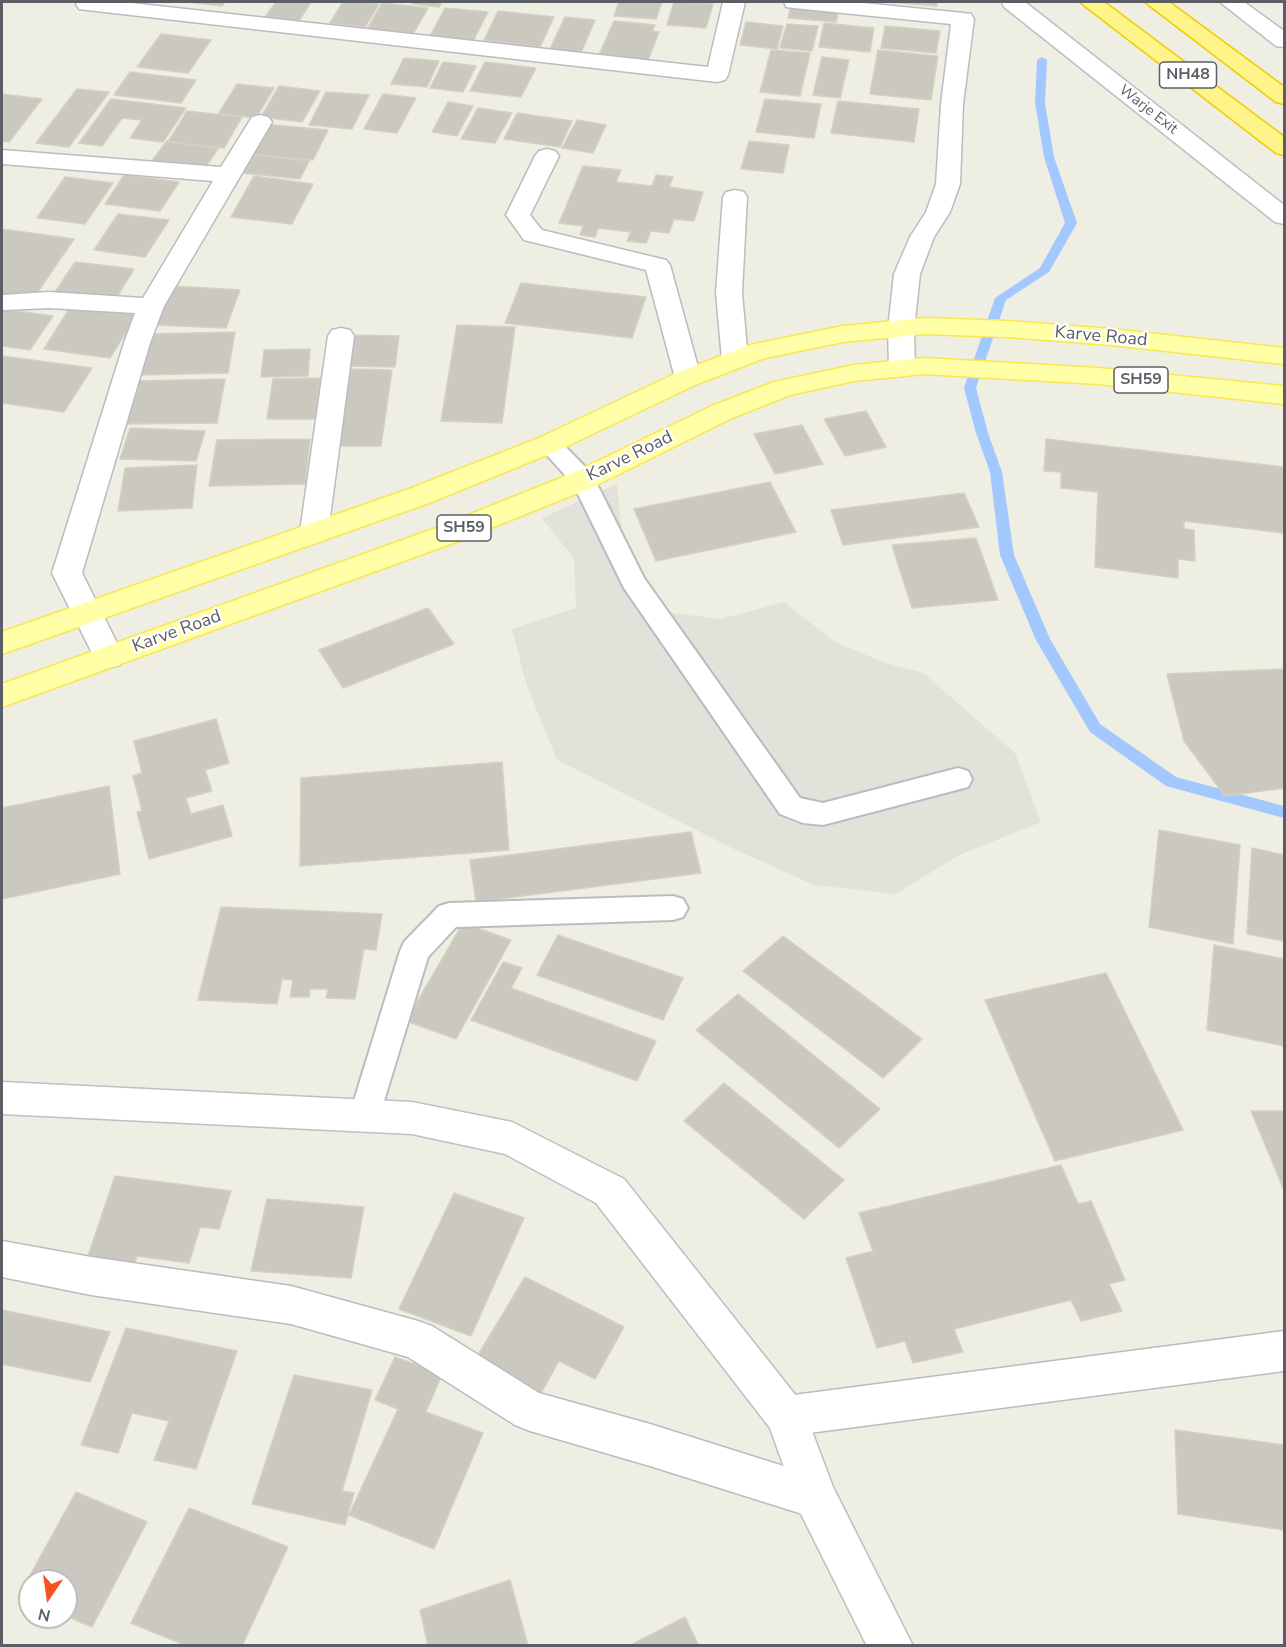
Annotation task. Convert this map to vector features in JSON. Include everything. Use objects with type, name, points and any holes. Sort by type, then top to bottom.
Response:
[{"type":"highway","name":"NH48","points":[[1090,2],[1284,148]]},
{"type":"highway","name":"NH48","points":[[1156,2],[1284,97]]},
{"type":"main road","name":"Karve Road","points":[[2,643],[419,496],[549,444],[688,378],[759,351],[843,334],[913,328],[1008,329],[1111,337],[1284,356]]},
{"type":"main road","name":"Karve Road","points":[[2,696],[446,535],[583,480],[722,412],[783,388],[854,374],[913,367],[997,369],[1284,394]]},
{"type":"street","points":[[234,22],[248,2]]},
{"type":"street","points":[[87,4],[717,75],[734,2]]},
{"type":"street","points":[[794,2],[963,19],[952,104],[948,184],[938,212],[922,237],[906,274],[913,328],[913,367]]},
{"type":"street","name":"Warje Exit","points":[[1012,2],[1284,218]]},
{"type":"street","points":[[1231,2],[1284,41]]},
{"type":"street","points":[[109,657],[67,573],[137,343],[151,306],[260,122]]},
{"type":"street","points":[[547,156],[518,215],[532,235],[657,265],[688,378]]},
{"type":"street","points":[[2,157],[227,176]]},
{"type":"street","points":[[735,197],[729,292],[735,360]]},
{"type":"street","points":[[4,302],[49,300],[151,306]]},
{"type":"street","points":[[315,532],[341,336]]},
{"type":"street","points":[[2,1098],[412,1118],[512,1139],[610,1191],[786,1416],[815,1497],[891,1646]]},
{"type":"street","points":[[2,1259],[91,1276],[291,1305],[418,1340],[530,1411],[650,1445],[815,1497]]},
{"type":"street","points":[[786,1416],[1284,1350]]},
{"type":"lane","points":[[549,444],[583,480],[633,582],[790,806],[803,812],[823,814],[958,779]]},
{"type":"lane","points":[[364,1117],[415,951],[449,915],[673,908]]},
{"type":"shaded area","points":[[617,484],[623,546],[665,612],[720,619],[784,602],[835,642],[885,663],[923,673],[1015,753],[1041,822],[957,856],[896,894],[814,885],[732,848],[557,760],[527,686],[512,629],[576,608],[574,559],[542,518]]},
{"type":"building","points":[[187,2],[225,2],[222,6]]},
{"type":"building","points":[[276,2],[311,2],[299,21],[265,17]]},
{"type":"building","points":[[343,2],[379,4],[365,27],[330,23]]},
{"type":"building","points":[[413,2],[442,2],[439,7],[412,4]]},
{"type":"building","points":[[619,2],[662,2],[656,19],[614,16]]},
{"type":"building","points":[[674,2],[713,4],[706,28],[667,25]]},
{"type":"building","points":[[889,2],[937,2],[937,6]]},
{"type":"building","points":[[382,3],[428,8],[412,36],[366,31]]},
{"type":"building","points":[[791,5],[839,9],[836,22],[788,18]]},
{"type":"building","points":[[445,8],[488,12],[472,43],[429,38]]},
{"type":"building","points":[[498,11],[554,17],[540,47],[484,40]]},
{"type":"building","points":[[565,17],[595,20],[581,53],[550,49]]},
{"type":"building","points":[[614,21],[655,25],[652,31],[659,32],[647,63],[598,57]]},
{"type":"building","points":[[746,22],[783,26],[777,49],[740,45]]},
{"type":"building","points":[[824,23],[874,28],[870,52],[819,47]]},
{"type":"building","points":[[787,24],[818,26],[812,51],[780,48]]},
{"type":"building","points":[[885,26],[940,31],[936,53],[881,48]]},
{"type":"building","points":[[161,34],[211,40],[188,73],[137,67]]},
{"type":"building","points":[[771,50],[810,53],[800,96],[760,92]]},
{"type":"building","points":[[878,50],[938,56],[931,100],[870,94]]},
{"type":"building","points":[[822,57],[849,60],[840,98],[813,95]]},
{"type":"building","points":[[404,58],[439,61],[427,87],[391,84]]},
{"type":"building","points":[[443,62],[476,66],[463,92],[430,88]]},
{"type":"building","points":[[485,62],[536,68],[521,97],[470,91]]},
{"type":"building","points":[[130,72],[196,80],[181,103],[114,95]]},
{"type":"building","points":[[237,84],[274,88],[256,118],[219,113]]},
{"type":"building","points":[[279,86],[320,91],[302,122],[261,117]]},
{"type":"building","points":[[77,89],[109,92],[69,147],[36,143]]},
{"type":"building","points":[[326,92],[369,95],[352,129],[309,125]]},
{"type":"building","points":[[2,94],[42,99],[9,142],[2,141]]},
{"type":"building","points":[[383,94],[416,98],[397,133],[364,129]]},
{"type":"building","points":[[111,99],[186,108],[163,142],[130,138],[142,120],[122,118],[102,146],[79,143]]},
{"type":"building","points":[[765,99],[821,104],[814,138],[756,132]]},
{"type":"building","points":[[838,101],[919,109],[914,142],[831,133]]},
{"type":"building","points":[[448,102],[473,106],[457,136],[432,132]]},
{"type":"building","points":[[478,108],[512,113],[495,143],[461,139]]},
{"type":"building","points":[[187,111],[242,117],[224,148],[168,142]]},
{"type":"building","points":[[517,113],[572,121],[560,147],[504,139]]},
{"type":"building","points":[[577,120],[606,125],[593,153],[562,148]]},
{"type":"building","points":[[264,124],[328,130],[313,160],[249,154]]},
{"type":"building","points":[[167,141],[218,149],[204,169],[151,162]]},
{"type":"building","points":[[749,141],[789,145],[783,173],[741,169]]},
{"type":"building","points":[[252,155],[309,161],[300,179],[242,173]]},
{"type":"building","points":[[583,166],[621,170],[616,182],[652,186],[656,175],[673,177],[669,187],[703,192],[694,221],[674,219],[669,233],[651,231],[646,243],[627,241],[631,232],[598,228],[595,237],[580,235],[583,226],[559,223]]},
{"type":"building","points":[[124,175],[179,182],[160,211],[105,204]]},
{"type":"building","points":[[254,176],[313,184],[292,224],[231,217]]},
{"type":"building","points":[[65,177],[113,183],[85,224],[37,218]]},
{"type":"building","points":[[118,214],[169,220],[145,257],[94,250]]},
{"type":"building","points":[[2,229],[74,239],[33,299],[2,295]]},
{"type":"building","points":[[75,262],[134,269],[115,300],[55,292]]},
{"type":"building","points":[[521,283],[646,297],[632,338],[505,323]]},
{"type":"building","points":[[172,286],[240,290],[226,328],[156,325]]},
{"type":"building","points":[[71,306],[137,315],[110,358],[44,349]]},
{"type":"building","points":[[2,309],[53,316],[30,350],[2,346]]},
{"type":"building","points":[[457,325],[515,327],[502,423],[441,421]]},
{"type":"building","points":[[235,332],[228,373],[139,375],[148,334]]},
{"type":"building","points":[[354,335],[399,336],[395,367],[348,366]]},
{"type":"building","points":[[310,349],[308,376],[261,377],[264,350]]},
{"type":"building","points":[[2,356],[92,368],[64,412],[2,403]]},
{"type":"building","points":[[351,369],[392,370],[381,446],[338,446]]},
{"type":"building","points":[[320,378],[315,419],[267,419],[273,379]]},
{"type":"building","points":[[225,379],[217,423],[127,424],[137,381]]},
{"type":"building","points":[[866,411],[886,447],[845,456],[824,419]]},
{"type":"building","points":[[802,425],[823,464],[775,474],[754,434]]},
{"type":"building","points":[[130,428],[205,431],[196,461],[120,459]]},
{"type":"building","points":[[310,439],[305,484],[209,486],[217,440]]},
{"type":"building","points":[[1046,439],[1284,467],[1284,533],[1184,521],[1184,529],[1194,530],[1195,561],[1178,559],[1178,578],[1095,567],[1098,492],[1061,488],[1061,472],[1044,471]]},
{"type":"building","points":[[197,465],[192,508],[118,511],[125,468]]},
{"type":"building","points":[[770,482],[796,532],[656,561],[634,509]]},
{"type":"building","points":[[964,493],[979,527],[843,545],[831,510]]},
{"type":"building","points":[[976,538],[998,600],[912,608],[892,545]]},
{"type":"building","points":[[428,608],[454,644],[343,688],[319,650]]},
{"type":"building","points":[[1284,669],[1284,788],[1225,796],[1184,741],[1167,674]]},
{"type":"building","points":[[216,719],[229,763],[205,770],[212,791],[186,798],[191,814],[223,805],[232,836],[149,859],[137,812],[142,811],[133,776],[142,773],[134,741]]},
{"type":"building","points":[[502,762],[509,850],[300,866],[301,778]]},
{"type":"building","points":[[109,786],[120,874],[2,899],[2,808]]},
{"type":"building","points":[[1159,830],[1240,845],[1233,944],[1149,927]]},
{"type":"building","points":[[691,832],[701,873],[476,902],[470,860]]},
{"type":"building","points":[[1252,848],[1284,855],[1284,941],[1247,934]]},
{"type":"building","points":[[221,907],[382,914],[376,950],[364,949],[355,999],[326,998],[328,989],[310,989],[309,997],[290,997],[293,980],[282,979],[277,1004],[198,1000]]},
{"type":"building","points":[[463,923],[511,940],[456,1039],[406,1021]]},
{"type":"building","points":[[558,935],[683,978],[663,1020],[537,975]]},
{"type":"building","points":[[783,936],[922,1039],[883,1078],[743,971]]},
{"type":"building","points":[[1214,945],[1284,959],[1284,1046],[1207,1030]]},
{"type":"building","points":[[503,962],[522,968],[511,988],[656,1041],[637,1081],[471,1020]]},
{"type":"building","points":[[1106,973],[1183,1130],[1055,1161],[985,1000]]},
{"type":"building","points":[[738,994],[880,1109],[839,1148],[696,1030]]},
{"type":"building","points":[[724,1083],[844,1180],[804,1219],[684,1121]]},
{"type":"building","points":[[1251,1111],[1284,1111],[1284,1190]]},
{"type":"building","points":[[1061,1165],[1078,1204],[1091,1201],[1125,1280],[1109,1284],[1122,1311],[1081,1321],[1071,1300],[954,1329],[963,1352],[913,1363],[905,1341],[877,1348],[846,1258],[873,1251],[859,1213]]},
{"type":"building","points":[[115,1176],[231,1191],[219,1229],[200,1227],[189,1263],[137,1256],[134,1265],[87,1259]]},
{"type":"building","points":[[454,1193],[524,1218],[471,1336],[399,1309]]},
{"type":"building","points":[[267,1199],[364,1207],[351,1278],[251,1271]]},
{"type":"building","points":[[525,1277],[624,1327],[595,1379],[559,1361],[540,1395],[475,1360]]},
{"type":"building","points":[[2,1310],[110,1332],[90,1382],[2,1364]]},
{"type":"building","points":[[126,1328],[237,1351],[196,1469],[154,1460],[169,1421],[132,1413],[118,1453],[81,1445]]},
{"type":"building","points":[[395,1357],[442,1374],[426,1412],[483,1433],[434,1549],[349,1515],[398,1409],[375,1400]]},
{"type":"building","points":[[294,1375],[372,1390],[342,1491],[354,1493],[345,1525],[252,1504]]},
{"type":"building","points":[[1175,1430],[1284,1445],[1284,1530],[1178,1514]]},
{"type":"building","points":[[76,1492],[147,1522],[92,1627],[78,1621],[78,1569],[33,1569]]},
{"type":"building","points":[[189,1508],[288,1547],[242,1646],[187,1646],[131,1623]]},
{"type":"building","points":[[510,1580],[528,1646],[428,1646],[420,1610]]},
{"type":"building","points":[[685,1617],[699,1646],[629,1646]]},
{"type":"waterway","points":[[1042,60],[1040,103],[1049,157],[1071,223],[1045,270],[1001,298],[970,388],[982,433],[996,472],[1007,555],[1043,640],[1095,728],[1171,782],[1284,812]]}]
